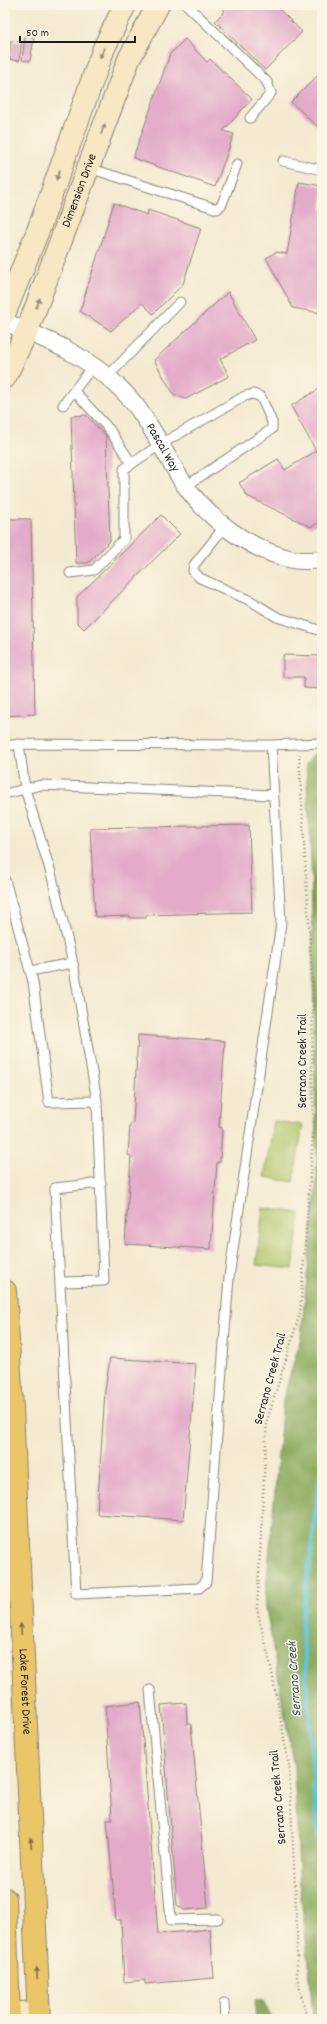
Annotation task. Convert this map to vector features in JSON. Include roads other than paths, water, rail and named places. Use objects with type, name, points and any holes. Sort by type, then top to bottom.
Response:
[{"type":"main road","name":"Dimension Drive","points":[[5,312],[39,228],[104,48],[125,5]]},
{"type":"main road","name":"Dimension Drive","points":[[5,377],[27,331],[129,59],[158,5]]},
{"type":"main road","name":"Lake Forest Drive","points":[[5,1291],[12,1407],[38,2015]]},
{"type":"main road","points":[[5,1899],[8,2016],[38,2015]]},
{"type":"street","name":"Pascal Way","points":[[5,322],[64,347],[107,376],[121,388],[142,415],[186,486],[206,509],[234,534],[261,548],[295,560],[322,560]]},
{"type":"lane","points":[[187,5],[267,82],[271,93],[250,118]]},
{"type":"lane","points":[[283,161],[322,170]]},
{"type":"lane","points":[[89,168],[217,209],[222,204],[237,164]]},
{"type":"lane","points":[[107,376],[180,302]]},
{"type":"lane","points":[[63,405],[93,366]]},
{"type":"lane","points":[[74,391],[109,429],[132,464]]},
{"type":"lane","points":[[70,573],[94,570],[124,539],[124,469],[161,444],[245,396],[253,394],[261,397],[272,422],[272,429],[186,486]]},
{"type":"lane","points":[[225,526],[194,565],[193,572],[200,578],[251,601],[277,617],[322,631]]},
{"type":"lane","points":[[5,746],[19,744],[271,745],[322,743]]},
{"type":"lane","points":[[19,744],[25,789],[51,873],[73,963],[97,1101],[104,1281],[60,1282]]},
{"type":"lane","points":[[101,1183],[55,1188],[76,1594],[199,1588],[206,1582],[229,1277],[281,923],[271,745]]},
{"type":"lane","points":[[5,794],[41,785],[273,795]]},
{"type":"lane","points":[[5,880],[30,971],[49,1102],[97,1101]]},
{"type":"lane","points":[[30,971],[73,963]]},
{"type":"lane","points":[[150,1690],[171,1920],[218,1919]]},
{"type":"lane","points":[[224,2003],[225,2019]]},
{"type":"waterway","name":"Serrano Creek","points":[[322,1465],[302,1623],[322,1891]]}]
